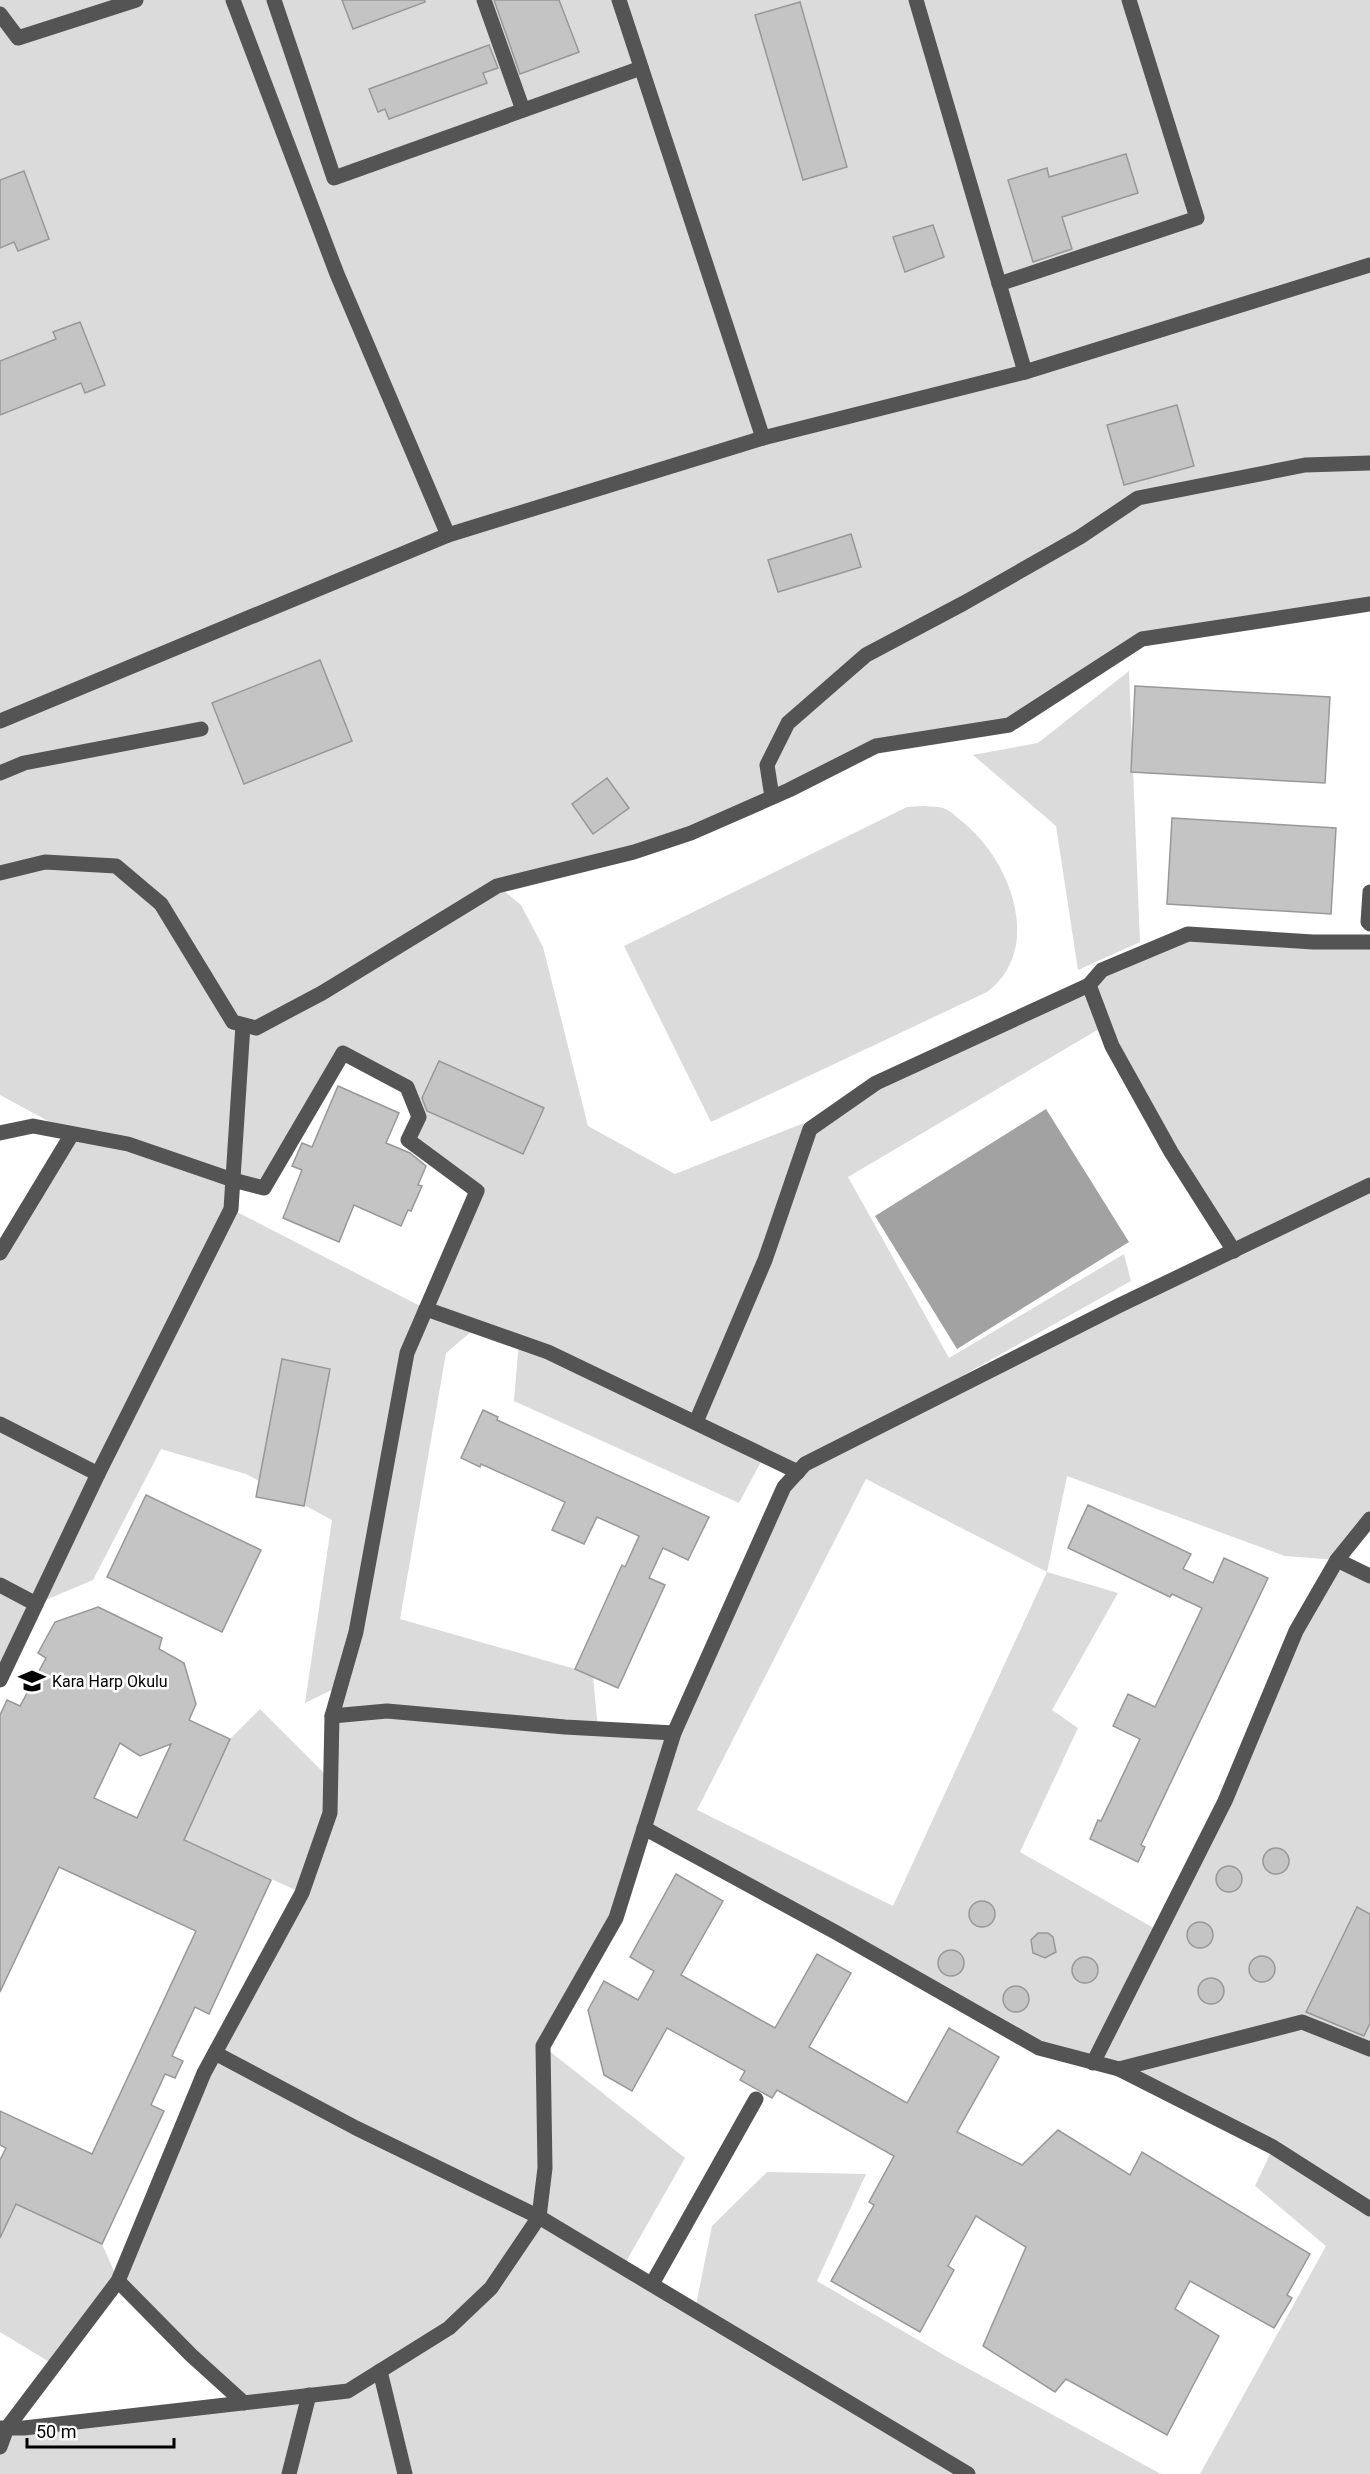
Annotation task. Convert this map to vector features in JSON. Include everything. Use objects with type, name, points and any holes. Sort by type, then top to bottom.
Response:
[{"type":"lane","points":[[0,14],[18,38],[136,0]]},
{"type":"lane","points":[[232,0],[337,274],[448,535]]},
{"type":"lane","points":[[274,0],[334,178],[641,68]]},
{"type":"lane","points":[[484,0],[523,110]]},
{"type":"lane","points":[[619,0],[763,438]]},
{"type":"lane","points":[[916,0],[1025,372]]},
{"type":"lane","points":[[999,284],[1197,218],[1129,0]]},
{"type":"lane","points":[[0,721],[448,535],[763,438],[1025,372],[1370,266]]},
{"type":"lane","points":[[772,797],[767,765],[788,723],[866,655],[1070,543],[1138,498],[1305,465],[1370,463]]},
{"type":"lane","points":[[0,873],[45,862],[116,866],[161,904],[233,1022],[256,1028],[312,998],[497,886],[634,852],[691,833],[772,797],[876,746],[1009,725],[1142,639],[1370,604]]},
{"type":"lane","points":[[0,773],[24,763],[201,729]]},
{"type":"lane","points":[[1370,892],[1368,922],[1370,924]]},
{"type":"lane","points":[[696,1422],[765,1260],[810,1129],[876,1083],[1089,985],[1102,970],[1188,934],[1313,942],[1370,942]]},
{"type":"lane","points":[[1089,985],[1113,1046],[1171,1152],[1234,1251]]},
{"type":"lane","points":[[0,1680],[98,1474],[231,1209],[243,1025]]},
{"type":"lane","points":[[0,1133],[33,1126],[128,1144],[233,1180],[264,1188],[343,1053],[407,1088],[419,1117],[408,1140],[477,1191],[407,1353],[356,1632],[332,1716],[330,1813],[302,1893],[204,2073],[118,2282],[4,2428],[0,2447]]},
{"type":"lane","points":[[0,1253],[72,1134]]},
{"type":"lane","points":[[4,2428],[348,2391],[449,2328],[491,2288],[539,2217],[545,2168],[543,2046],[616,1918],[674,1733],[784,1487],[805,1464],[1118,1306],[1370,1185]]},
{"type":"lane","points":[[426,1310],[548,1352],[798,1472]]},
{"type":"lane","points":[[0,1424],[98,1474]]},
{"type":"lane","points":[[1093,2062],[1226,1801],[1296,1631],[1337,1560],[1370,1519]]},
{"type":"lane","points":[[1337,1560],[1370,1576]]},
{"type":"lane","points":[[0,1585],[36,1604]]},
{"type":"lane","points":[[332,1716],[387,1711],[564,1727],[674,1733]]},
{"type":"lane","points":[[644,1828],[837,1933],[1039,2049],[1119,2069],[1273,2147],[1370,2209]]},
{"type":"lane","points":[[1119,2069],[1302,2022],[1370,2049]]},
{"type":"lane","points":[[214,2053],[356,2128],[539,2217],[968,2474]]},
{"type":"lane","points":[[652,2284],[756,2098]]},
{"type":"lane","points":[[118,2282],[191,2355],[244,2403]]},
{"type":"lane","points":[[380,2371],[405,2474]]},
{"type":"lane","points":[[289,2474],[309,2395]]},
{"type":"shaded area","points":[[0,0],[1370,0],[1370,604],[1142,639],[1009,725],[876,746],[691,833],[498,886],[521,905],[543,947],[588,1126],[675,1174],[804,1123],[769,1244],[810,1129],[876,1083],[1188,934],[1370,942],[1370,1519],[1337,1560],[1370,1576],[1370,2474],[1200,2474],[1326,2246],[1255,2186],[1273,2148],[1119,2069],[1039,2048],[644,1828],[616,1918],[543,2046],[685,2158],[623,2267],[695,2310],[712,2226],[767,2172],[866,2174],[817,2281],[949,2358],[1161,2474],[0,2474],[0,2428],[244,2403],[118,2282],[56,2366],[0,2332],[0,2238],[16,2195],[21,2206],[78,2233],[90,2229],[87,2237],[102,2244],[118,2280],[204,2073],[302,1893],[189,1842],[177,1846],[191,1824],[230,1739],[260,1709],[330,1779],[340,1686],[305,1703],[332,1520],[246,1474],[161,1449],[93,1580],[36,1604],[0,1680],[0,1253],[72,1134],[0,1095]],"holes":[[[1104,1026],[1234,1251],[805,1464],[1131,1281],[1124,1254],[949,1358],[848,1177]],[[343,1053],[407,1087],[419,1117],[408,1140],[477,1191],[426,1309],[231,1209],[233,1180],[264,1188]],[[477,1327],[519,1342],[514,1401],[739,1503],[764,1456],[797,1472],[674,1733],[598,1729],[593,1677],[575,1669],[400,1619],[446,1353]],[[1067,1476],[1285,1556],[1337,1560],[1159,1931],[1020,1852],[1078,1728],[1052,1710],[1118,1593],[1047,1572]],[[866,1479],[1047,1572],[893,1906],[697,1810]]]},
{"type":"shaded area","points":[[1129,671],[1140,942],[1078,970],[1056,826],[973,755],[1038,743]]},
{"type":"shaded area","points":[[907,807],[943,808],[965,824],[996,860],[1007,883],[1015,906],[1017,930],[1014,953],[1004,974],[987,992],[711,1122],[624,946]]},
{"type":"shaded area","points":[[1046,1109],[1129,1242],[957,1349],[875,1216]]},
{"type":"building","points":[[342,0],[425,0],[425,2],[353,29]]},
{"type":"building","points":[[494,0],[559,0],[579,52],[520,74]]},
{"type":"building","points":[[800,2],[847,167],[803,180],[755,15]]},
{"type":"building","points":[[489,45],[498,68],[483,73],[487,83],[389,119],[385,109],[378,112],[369,89]]},
{"type":"building","points":[[1126,154],[1138,193],[1062,217],[1072,249],[1033,262],[1008,180],[1047,168],[1049,177]]},
{"type":"building","points":[[24,171],[49,239],[18,251],[14,242],[0,248],[0,180]]},
{"type":"building","points":[[933,225],[944,257],[905,272],[893,237]]},
{"type":"building","points":[[80,322],[105,385],[85,393],[81,383],[0,415],[0,361],[56,339],[53,332]]},
{"type":"building","points":[[1177,405],[1194,466],[1124,485],[1107,425]]},
{"type":"building","points":[[851,534],[861,567],[778,592],[768,560]]},
{"type":"building","points":[[320,660],[352,741],[244,784],[212,703]]},
{"type":"building","points":[[1135,686],[1330,697],[1325,783],[1131,772]]},
{"type":"building","points":[[607,778],[629,808],[593,834],[572,804]]},
{"type":"building","points":[[1172,818],[1336,828],[1331,914],[1167,904]]},
{"type":"building","points":[[439,1061],[544,1108],[523,1154],[427,1111],[422,1098]]},
{"type":"building","points":[[338,1086],[399,1113],[386,1143],[410,1153],[426,1166],[418,1185],[422,1186],[411,1211],[408,1210],[401,1226],[354,1205],[339,1242],[283,1218],[302,1170],[292,1166],[302,1143],[312,1147]]},
{"type":"building","points":[[282,1359],[330,1369],[304,1506],[256,1497]]},
{"type":"building","points":[[483,1410],[498,1417],[497,1420],[709,1517],[688,1560],[663,1548],[649,1578],[665,1585],[618,1688],[575,1669],[622,1565],[625,1567],[639,1536],[597,1517],[584,1544],[552,1530],[565,1502],[481,1464],[480,1467],[461,1458]]},
{"type":"building","points":[[146,1495],[261,1550],[222,1632],[107,1577]]},
{"type":"building","points":[[1088,1505],[1191,1554],[1183,1569],[1213,1583],[1224,1558],[1268,1578],[1141,1845],[1145,1847],[1138,1862],[1090,1839],[1140,1739],[1113,1726],[1128,1694],[1155,1707],[1202,1608],[1172,1594],[1170,1597],[1068,1548]]},
{"type":"building","points":[[98,1607],[162,1638],[159,1649],[184,1663],[196,1704],[189,1720],[230,1739],[184,1840],[271,1880],[209,2014],[195,2007],[172,2056],[183,2061],[175,2078],[165,2074],[151,2105],[164,2111],[102,2244],[16,2204],[0,2238],[0,2160],[6,2148],[0,2145],[0,2111],[92,2154],[196,1931],[59,1867],[0,1992],[0,1715],[7,1700],[20,1706],[46,1658],[38,1653],[55,1622]],"holes":[[[120,1743],[140,1756],[171,1744],[137,1818],[94,1798]]]},
{"type":"building","points":[[1276,1848],[1285,1852],[1289,1861],[1285,1870],[1276,1874],[1267,1870],[1263,1861],[1267,1852]]},
{"type":"building","points":[[1229,1866],[1238,1870],[1242,1879],[1238,1888],[1229,1892],[1220,1888],[1216,1879],[1220,1870]]},
{"type":"building","points":[[676,1874],[723,1901],[681,1975],[775,2028],[817,1954],[851,1973],[809,2047],[907,2103],[949,2028],[999,2057],[957,2132],[1022,2165],[1058,2130],[1130,2175],[1142,2152],[1310,2254],[1287,2295],[1292,2298],[1274,2328],[1190,2281],[1175,2309],[1219,2336],[1167,2435],[1066,2379],[1055,2392],[983,2346],[1026,2247],[976,2216],[948,2266],[954,2270],[920,2332],[831,2281],[874,2205],[869,2202],[894,2156],[777,2090],[772,2098],[740,2080],[745,2071],[667,2028],[632,2091],[604,2075],[588,2010],[604,1981],[638,2000],[654,1971],[630,1957]]},
{"type":"building","points":[[982,1901],[991,1905],[995,1914],[991,1923],[982,1927],[973,1923],[969,1914],[973,1905]]},
{"type":"building","points":[[1357,1907],[1370,1914],[1370,2023],[1364,2036],[1306,2012]]},
{"type":"building","points":[[1200,1922],[1209,1926],[1213,1935],[1209,1944],[1200,1948],[1191,1944],[1187,1935],[1191,1926]]},
{"type":"building","points":[[1038,1933],[1048,1933],[1053,1937],[1056,1952],[1045,1958],[1033,1953],[1031,1940]]},
{"type":"building","points":[[951,1950],[960,1954],[964,1963],[960,1972],[951,1976],[942,1972],[938,1963],[942,1954]]},
{"type":"building","points":[[1262,1956],[1271,1960],[1275,1969],[1271,1978],[1262,1982],[1253,1978],[1249,1969],[1253,1960]]},
{"type":"building","points":[[1085,1957],[1094,1961],[1098,1970],[1094,1979],[1085,1983],[1076,1979],[1072,1970],[1076,1961]]},
{"type":"building","points":[[1211,1978],[1220,1982],[1224,1991],[1220,2000],[1211,2004],[1202,2000],[1198,1991],[1202,1982]]},
{"type":"building","points":[[1016,1986],[1025,1990],[1029,1999],[1025,2008],[1016,2012],[1007,2008],[1003,1999],[1007,1990]]},
{"type":"place","name":"Kara Harp Okulu","points":[[32,1681]]}]
